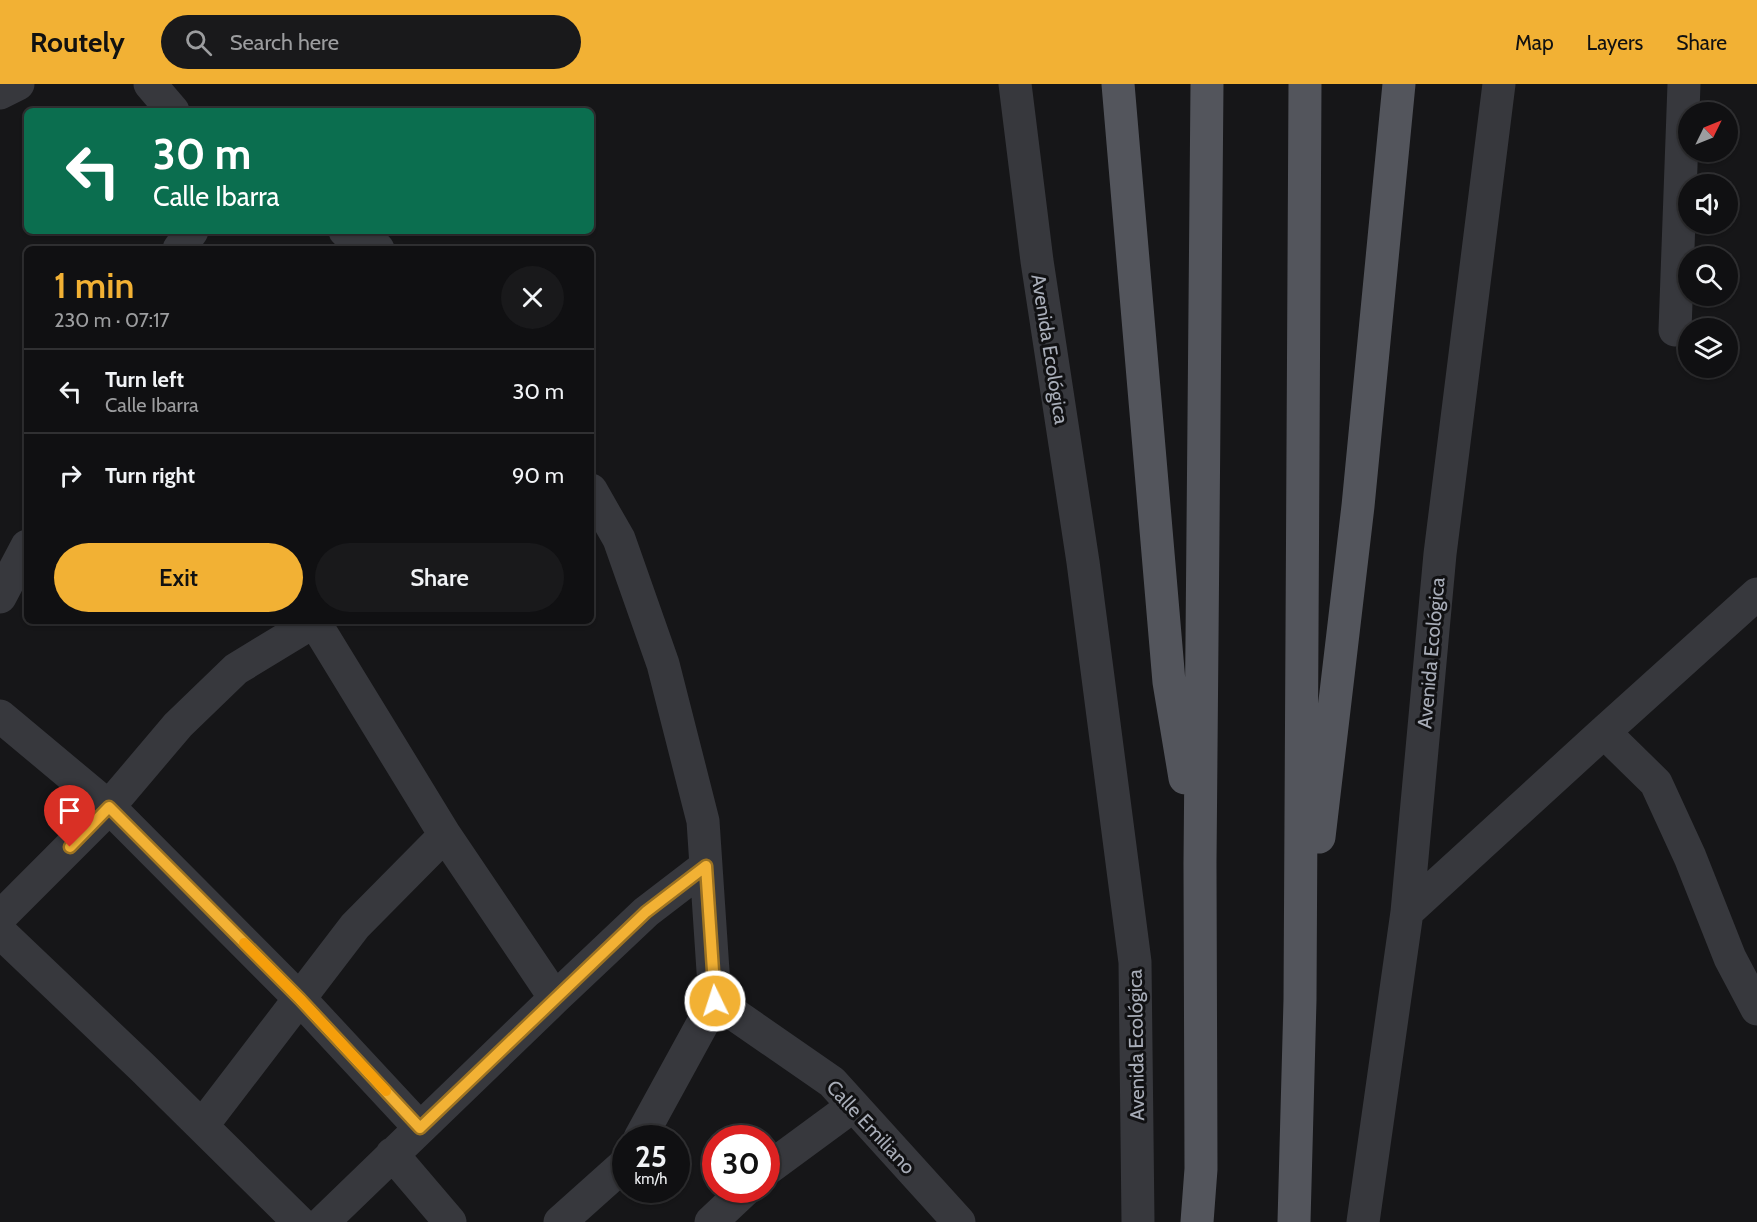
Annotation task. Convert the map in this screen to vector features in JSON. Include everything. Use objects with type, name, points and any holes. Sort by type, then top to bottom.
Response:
[{"type":"main road","points":[[1118,84],[1169,682],[1200,863]]},
{"type":"main road","points":[[1197,1222],[1201,1169],[1200,863],[1206,84]]},
{"type":"main road","points":[[1294,1222],[1300,1000],[1305,84]]},
{"type":"main road","points":[[1300,1000],[1358,506],[1399,84]]},
{"type":"street","points":[[0,93],[18,84]]},
{"type":"street","points":[[150,84],[170,108]]},
{"type":"street","name":"Avenida Ecológica","points":[[1016,84],[1037,261],[1083,562],[1135,962],[1138,1222]]},
{"type":"street","name":"Avenida Ecológica","points":[[1363,1222],[1407,912],[1440,554],[1499,84]]},
{"type":"street","points":[[1675,330],[1684,84]]},
{"type":"street","points":[[350,234],[372,246]]},
{"type":"street","points":[[594,495],[619,539],[663,664],[703,821],[715,1001],[647,1125]]},
{"type":"street","points":[[0,597],[24,552]]},
{"type":"street","points":[[1407,912],[1757,594]]},
{"type":"street","points":[[0,917],[109,807],[178,725],[236,669],[309,624]]},
{"type":"street","points":[[316,624],[446,835],[555,998]]},
{"type":"street","points":[[0,716],[109,807],[300,999],[420,1128]]},
{"type":"street","points":[[1605,732],[1656,783],[1690,856],[1743,959],[1757,1009]]},
{"type":"street","points":[[202,1126],[355,926],[446,835]]},
{"type":"street","points":[[323,1222],[646,912],[706,866]]},
{"type":"street","points":[[0,932],[299,1222]]},
{"type":"street","name":"Calle Emiliano","points":[[715,1001],[832,1082],[959,1222]]},
{"type":"street","points":[[780,1160],[853,1106]]},
{"type":"street","points":[[392,1154],[450,1222]]},
{"type":"street","points":[[560,1222],[612,1176]]},
{"type":"street","points":[[711,1222],[731,1203]]},
{"type":"slow traffic","points":[[244,943],[386,1091]]},
{"type":"route","points":[[70,847],[109,807],[300,999],[420,1128],[646,912],[706,866],[715,1001]]}]
